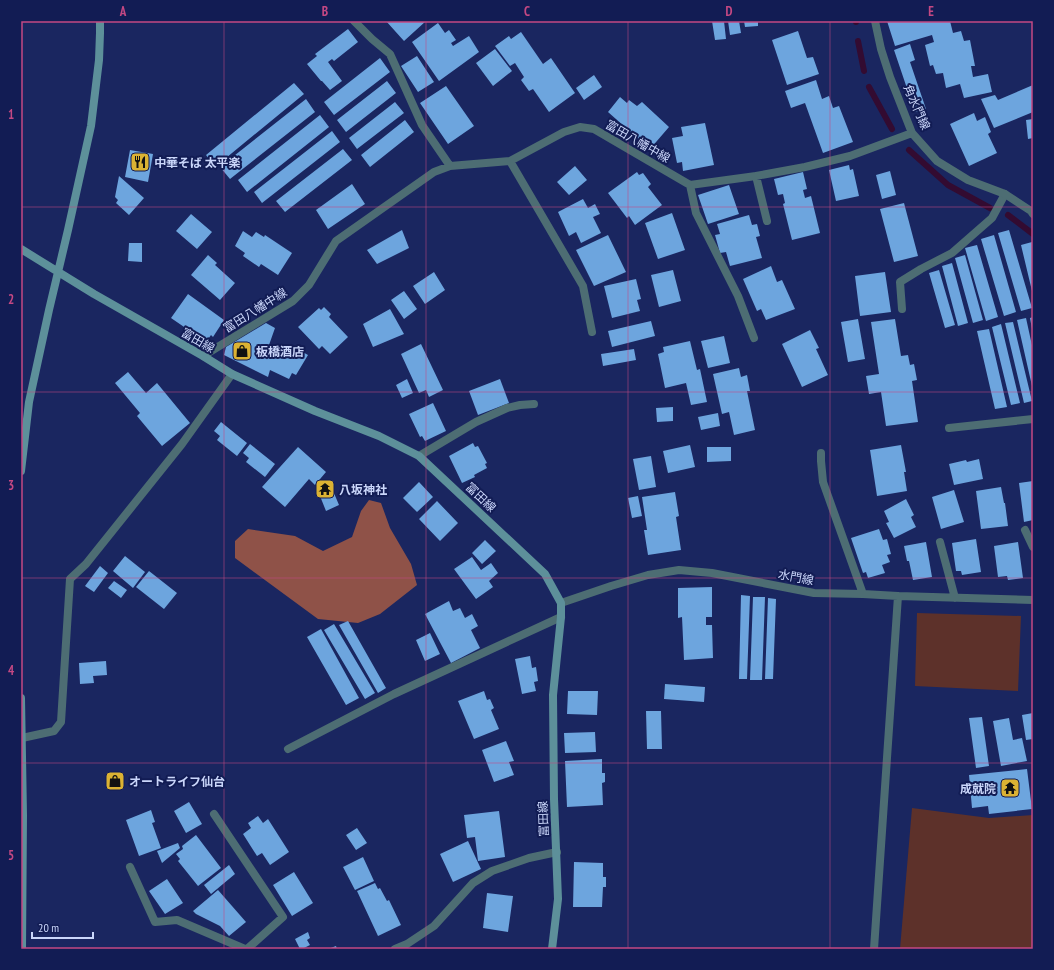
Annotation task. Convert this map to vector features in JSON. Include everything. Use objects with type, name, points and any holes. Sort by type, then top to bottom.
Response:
[{"type":"street","points":[[21,471],[30,402],[90,126],[99,60],[100,21]]},
{"type":"street","points":[[354,21],[390,54],[422,125],[450,166]]},
{"type":"street","name":"角水門線","points":[[875,21],[881,49],[890,77],[912,133],[937,161],[968,180],[1006,194],[1031,211],[1033,214]]},
{"type":"street","name":"富田八幡中線","points":[[203,356],[293,302],[308,285],[336,242],[434,172],[450,166],[510,160],[564,132],[580,127],[594,129],[690,185]]},
{"type":"street","points":[[754,338],[738,296],[696,213],[690,185],[756,176],[805,167],[850,156],[912,133]]},
{"type":"street","points":[[510,160],[582,286],[592,332]]},
{"type":"street","points":[[756,176],[767,221]]},
{"type":"street","points":[[902,309],[900,282],[920,269],[952,253],[992,218],[1006,194]]},
{"type":"street","name":"富田線","points":[[21,249],[94,294],[232,374],[315,411],[379,436],[419,456],[545,574],[561,603],[561,617],[553,695],[554,798],[558,899],[552,949]]},
{"type":"street","points":[[22,738],[54,731],[61,722],[70,579],[86,564],[182,444],[232,374]]},
{"type":"street","points":[[419,456],[476,422],[520,404],[534,404]]},
{"type":"street","points":[[949,428],[1033,419]]},
{"type":"street","points":[[821,453],[820,462],[823,482],[863,594]]},
{"type":"street","points":[[1025,530],[1033,547]]},
{"type":"street","points":[[940,542],[955,598]]},
{"type":"street","name":"水門線","points":[[561,603],[648,575],[679,570],[712,573],[814,593],[1033,600]]},
{"type":"street","points":[[874,949],[898,596]]},
{"type":"street","points":[[288,749],[394,694],[561,617]]},
{"type":"street","points":[[21,698],[23,815],[22,949]]},
{"type":"street","points":[[130,867],[155,922],[177,920],[246,949],[283,917],[214,814]]},
{"type":"street","points":[[395,949],[408,946],[434,926],[473,883],[492,871],[529,858],[557,852]]},
{"type":"shaded area","points":[[369,500],[381,503],[390,528],[411,564],[417,585],[380,614],[358,623],[318,619],[235,558],[235,541],[248,529],[295,536],[323,551],[352,537],[361,511]]},
{"type":"shaded area","points":[[917,613],[1021,616],[1018,691],[915,686]]},
{"type":"shaded area","points":[[912,808],[989,818],[1033,815],[1033,949],[900,949]]},
{"type":"building","points":[[386,21],[426,21],[404,41]]},
{"type":"building","points":[[712,21],[724,21],[726,39],[715,40]]},
{"type":"building","points":[[728,21],[739,21],[741,33],[730,35]]},
{"type":"building","points":[[744,21],[758,21],[758,26],[745,27]]},
{"type":"building","points":[[887,21],[950,21],[953,33],[961,31],[964,41],[970,40],[975,66],[971,66],[973,77],[988,74],[992,92],[964,98],[960,84],[946,88],[943,73],[936,74],[933,65],[930,66],[925,45],[934,42],[932,35],[895,46]]},
{"type":"building","points":[[438,23],[445,33],[449,30],[456,40],[451,43],[453,46],[469,36],[479,52],[439,81],[412,42]]},
{"type":"building","points":[[348,29],[358,42],[334,61],[332,59],[328,62],[342,81],[330,90],[307,64],[317,56],[315,54]]},
{"type":"building","points":[[798,31],[807,58],[813,57],[819,74],[787,85],[772,40]]},
{"type":"building","points":[[521,32],[543,64],[551,58],[575,93],[549,112],[533,89],[529,91],[521,80],[524,77],[515,63],[510,66],[495,46],[509,36],[511,39]]},
{"type":"building","points":[[910,44],[915,60],[910,62],[926,109],[915,112],[894,50]]},
{"type":"building","points":[[495,49],[512,71],[493,86],[476,63]]},
{"type":"building","points":[[417,56],[434,82],[418,92],[401,66]]},
{"type":"building","points":[[380,58],[390,72],[334,115],[324,102]]},
{"type":"building","points":[[594,75],[602,87],[584,100],[576,88]]},
{"type":"building","points":[[816,80],[822,99],[829,96],[833,108],[839,106],[853,142],[823,153],[805,103],[791,108],[785,91]]},
{"type":"building","points":[[387,81],[396,93],[346,132],[337,120]]},
{"type":"building","points":[[294,83],[304,94],[215,167],[206,155]]},
{"type":"building","points":[[1033,85],[1033,112],[994,128],[981,99],[995,95],[998,100]]},
{"type":"building","points":[[446,86],[474,126],[448,144],[420,103]]},
{"type":"building","points":[[620,97],[627,103],[629,100],[637,106],[642,102],[669,127],[650,149],[608,112]]},
{"type":"building","points":[[306,99],[315,112],[230,179],[220,167]]},
{"type":"building","points":[[395,102],[404,113],[357,149],[349,138]]},
{"type":"building","points":[[974,113],[977,121],[985,117],[991,132],[988,134],[997,153],[969,166],[950,124]]},
{"type":"building","points":[[320,115],[329,127],[247,192],[238,180]]},
{"type":"building","points":[[1033,119],[1033,138],[1028,139],[1026,120]]},
{"type":"building","points":[[405,120],[414,132],[370,167],[361,155]]},
{"type":"building","points":[[705,123],[714,165],[683,171],[682,162],[677,163],[672,138],[683,136],[681,127]]},
{"type":"building","points":[[332,131],[340,142],[262,203],[254,192]]},
{"type":"building","points":[[343,149],[352,160],[285,212],[276,201]]},
{"type":"building","name":"中華そば 太平楽","points":[[130,150],[153,154],[148,182],[125,177]]},
{"type":"building","points":[[849,165],[850,170],[853,169],[859,196],[836,201],[829,170]]},
{"type":"building","points":[[575,166],[587,180],[569,195],[557,182]]},
{"type":"building","points":[[890,171],[896,195],[882,199],[876,175]]},
{"type":"building","points":[[637,172],[639,175],[643,173],[651,184],[648,187],[662,205],[635,225],[629,216],[627,218],[608,193]]},
{"type":"building","points":[[803,172],[807,189],[803,190],[805,198],[811,196],[820,233],[792,240],[783,204],[785,203],[783,194],[778,195],[774,179]]},
{"type":"building","points":[[119,176],[144,198],[129,215],[116,203],[118,200],[115,197]]},
{"type":"building","points":[[352,184],[365,204],[328,229],[316,210]]},
{"type":"building","points":[[729,185],[739,214],[708,224],[698,195]]},
{"type":"building","points":[[583,199],[588,208],[595,204],[600,214],[593,217],[601,233],[581,243],[576,232],[569,236],[558,212]]},
{"type":"building","points":[[904,203],[918,256],[894,262],[880,209]]},
{"type":"building","points":[[672,213],[685,250],[658,259],[645,223]]},
{"type":"building","points":[[191,214],[212,232],[197,249],[176,231]]},
{"type":"building","points":[[749,215],[752,225],[757,224],[760,236],[756,237],[762,258],[730,266],[726,252],[720,253],[715,235],[720,234],[717,224]]},
{"type":"building","points":[[402,230],[409,248],[377,264],[367,250]]},
{"type":"building","points":[[1009,230],[1032,308],[1021,311],[998,233]]},
{"type":"building","points":[[243,231],[252,237],[256,232],[264,237],[265,235],[292,253],[278,275],[261,264],[259,267],[243,256],[245,253],[235,246]]},
{"type":"building","points":[[608,235],[626,272],[594,286],[576,250]]},
{"type":"building","points":[[994,235],[1016,312],[1004,316],[981,239]]},
{"type":"building","points":[[1032,242],[1033,246],[1032,291],[1021,245]]},
{"type":"building","points":[[129,243],[142,243],[142,262],[128,261]]},
{"type":"building","points":[[977,245],[998,317],[986,321],[965,248]]},
{"type":"building","points":[[208,255],[217,263],[215,265],[235,283],[220,300],[191,275]]},
{"type":"building","points":[[965,255],[983,320],[973,323],[955,258]]},
{"type":"building","points":[[952,263],[968,323],[958,326],[942,266]]},
{"type":"building","points":[[771,266],[777,282],[782,280],[795,309],[766,320],[761,309],[757,311],[743,279]]},
{"type":"building","points":[[673,270],[681,301],[659,307],[651,275]]},
{"type":"building","points":[[939,270],[955,325],[945,328],[929,273]]},
{"type":"building","points":[[434,272],[445,290],[425,304],[413,286]]},
{"type":"building","points":[[885,272],[891,312],[860,316],[855,276]]},
{"type":"building","points":[[636,279],[641,299],[637,300],[640,311],[612,318],[604,286]]},
{"type":"building","points":[[404,291],[417,309],[404,319],[391,300]]},
{"type":"building","points":[[188,294],[224,320],[213,337],[211,335],[206,342],[171,318]]},
{"type":"building","points":[[324,307],[331,314],[329,317],[348,337],[330,354],[322,346],[319,349],[298,327],[319,308],[321,310]]},
{"type":"building","points":[[390,309],[404,334],[373,347],[363,324]]},
{"type":"building","points":[[1033,317],[1033,329],[1032,329],[1030,318]]},
{"type":"building","points":[[1026,318],[1033,350],[1032,386],[1017,320]]},
{"type":"building","points":[[858,319],[865,359],[848,362],[841,322]]},
{"type":"building","points":[[895,319],[901,356],[908,355],[910,365],[914,364],[917,380],[912,381],[918,422],[886,426],[881,392],[869,394],[866,376],[879,374],[871,322]]},
{"type":"building","points":[[651,321],[655,336],[612,347],[608,331]]},
{"type":"building","points":[[1013,322],[1032,401],[1024,403],[1005,323]]},
{"type":"building","points":[[266,323],[275,328],[269,345],[295,357],[299,350],[308,355],[296,375],[292,373],[289,379],[270,370],[268,377],[224,355],[226,347]]},
{"type":"building","points":[[1001,324],[1020,403],[1011,405],[992,327]]},
{"type":"building","points":[[989,329],[1007,407],[995,409],[977,331]]},
{"type":"building","points":[[810,330],[819,348],[816,349],[828,375],[802,387],[782,344]]},
{"type":"building","points":[[724,336],[730,363],[708,368],[701,341]]},
{"type":"building","points":[[690,341],[697,370],[700,369],[707,402],[691,405],[686,383],[665,388],[658,354],[664,352],[663,347]]},
{"type":"building","points":[[421,344],[443,390],[429,397],[426,390],[419,393],[401,354]]},
{"type":"building","points":[[634,349],[636,360],[603,366],[601,354]]},
{"type":"building","points":[[739,368],[741,377],[747,375],[750,391],[747,391],[755,430],[734,435],[729,412],[722,414],[713,374]]},
{"type":"building","points":[[128,372],[146,393],[157,383],[190,423],[162,446],[137,416],[140,413],[115,383]]},
{"type":"building","points":[[407,379],[413,393],[402,398],[396,385]]},
{"type":"building","points":[[500,379],[509,403],[478,415],[469,391]]},
{"type":"building","points":[[433,403],[446,431],[425,441],[422,436],[420,437],[409,414]]},
{"type":"building","points":[[673,407],[673,421],[657,422],[656,408]]},
{"type":"building","points":[[718,413],[720,426],[701,430],[698,417]]},
{"type":"building","points":[[221,422],[247,443],[237,456],[217,440],[220,436],[214,431]]},
{"type":"building","points":[[473,443],[475,447],[478,446],[487,463],[485,464],[487,468],[474,475],[475,477],[462,483],[449,456]]},
{"type":"building","points":[[250,444],[275,464],[265,477],[246,462],[249,458],[243,453]]},
{"type":"building","points":[[690,445],[695,467],[668,473],[663,451]]},
{"type":"building","points":[[901,445],[906,472],[904,472],[907,491],[877,496],[870,450]]},
{"type":"building","points":[[298,447],[326,472],[315,485],[309,479],[285,507],[262,487]]},
{"type":"building","points":[[707,447],[731,447],[731,461],[707,462]]},
{"type":"building","points":[[651,456],[656,487],[639,490],[633,459]]},
{"type":"building","points":[[979,459],[983,479],[954,485],[949,464]]},
{"type":"building","points":[[1033,481],[1033,520],[1024,522],[1019,483]]},
{"type":"building","points":[[419,482],[433,497],[417,512],[403,498]]},
{"type":"building","points":[[331,486],[339,505],[326,511],[318,491]]},
{"type":"building","points":[[1001,487],[1008,526],[981,529],[976,491]]},
{"type":"building","points":[[954,490],[964,522],[941,529],[932,497]]},
{"type":"building","points":[[675,492],[679,516],[676,517],[681,550],[648,555],[644,530],[647,530],[642,497]]},
{"type":"building","points":[[638,496],[642,516],[632,518],[628,498]]},
{"type":"building","points":[[906,499],[914,515],[911,517],[916,527],[894,538],[886,523],[889,522],[884,511]]},
{"type":"building","points":[[437,501],[458,523],[440,541],[419,519]]},
{"type":"building","points":[[879,529],[883,540],[887,539],[891,554],[887,555],[890,562],[882,565],[885,573],[868,578],[866,572],[863,573],[851,538]]},
{"type":"building","points":[[976,539],[981,572],[962,575],[961,571],[956,571],[952,543]]},
{"type":"building","points":[[485,540],[496,551],[482,564],[472,553]]},
{"type":"building","points":[[926,542],[932,577],[913,580],[904,546]]},
{"type":"building","points":[[1018,542],[1023,578],[1008,580],[1007,576],[998,577],[994,546]]},
{"type":"building","points":[[125,556],[145,572],[133,588],[113,571]]},
{"type":"building","points":[[472,557],[481,570],[491,563],[498,573],[489,581],[493,587],[476,599],[454,569]]},
{"type":"building","points":[[100,566],[108,573],[94,592],[85,586]]},
{"type":"building","points":[[149,571],[177,593],[164,609],[136,587]]},
{"type":"building","points":[[114,581],[127,590],[121,598],[108,588]]},
{"type":"building","points":[[712,587],[712,617],[706,617],[706,625],[712,625],[713,658],[684,660],[682,617],[678,618],[678,588]]},
{"type":"building","points":[[741,595],[750,596],[747,679],[739,679]]},
{"type":"building","points":[[753,597],[765,597],[762,680],[750,680]]},
{"type":"building","points":[[768,598],[776,599],[773,679],[765,679]]},
{"type":"building","points":[[449,601],[453,611],[460,608],[465,618],[472,614],[478,626],[471,630],[480,648],[451,663],[425,614]]},
{"type":"building","points":[[348,621],[386,688],[378,693],[339,625]]},
{"type":"building","points":[[334,624],[375,693],[365,699],[324,630]]},
{"type":"building","points":[[321,629],[359,698],[346,705],[307,637]]},
{"type":"building","points":[[430,633],[440,654],[425,661],[416,640]]},
{"type":"building","points":[[530,656],[532,668],[536,667],[538,681],[534,682],[536,691],[522,694],[515,659]]},
{"type":"building","points":[[106,661],[107,675],[93,676],[94,683],[80,684],[79,663]]},
{"type":"building","points":[[665,684],[705,687],[704,702],[664,699]]},
{"type":"building","points":[[484,691],[487,700],[490,699],[494,708],[491,710],[499,729],[474,739],[458,701]]},
{"type":"building","points":[[568,691],[598,691],[597,715],[567,714]]},
{"type":"building","points":[[646,711],[661,711],[662,749],[647,749]]},
{"type":"building","points":[[1033,713],[1033,739],[1026,740],[1022,715]]},
{"type":"building","points":[[982,717],[989,766],[976,768],[969,718]]},
{"type":"building","points":[[1009,718],[1013,740],[1022,738],[1027,761],[1001,766],[993,721]]},
{"type":"building","points":[[595,732],[596,752],[565,753],[564,733]]},
{"type":"building","points":[[506,741],[514,761],[509,762],[514,775],[494,782],[482,750]]},
{"type":"building","points":[[602,759],[602,773],[605,773],[605,782],[602,783],[603,805],[567,807],[565,761]]},
{"type":"building","points":[[1027,769],[1032,809],[989,814],[988,806],[972,808],[969,775]]},
{"type":"building","points":[[189,802],[202,824],[186,833],[174,811]]},
{"type":"building","points":[[151,810],[155,822],[152,823],[161,848],[139,856],[126,820]]},
{"type":"building","points":[[499,811],[505,857],[478,861],[475,837],[467,838],[464,815]]},
{"type":"building","points":[[258,816],[263,823],[268,819],[289,852],[270,865],[262,853],[257,856],[243,834],[251,828],[248,823]]},
{"type":"building","points":[[357,828],[367,843],[356,850],[346,835]]},
{"type":"building","points":[[196,835],[221,868],[198,886],[178,861],[180,859],[176,854],[183,849],[182,846]]},
{"type":"building","points":[[468,841],[481,869],[453,882],[440,854]]},
{"type":"building","points":[[178,843],[180,848],[162,863],[157,851]]},
{"type":"building","points":[[363,857],[374,881],[355,890],[343,867]]},
{"type":"building","points":[[574,862],[603,863],[603,877],[606,877],[606,887],[603,887],[602,907],[573,907]]},
{"type":"building","points":[[229,865],[235,874],[211,894],[204,885]]},
{"type":"building","points":[[294,872],[313,903],[292,916],[273,885]]},
{"type":"building","points":[[167,879],[183,903],[165,914],[149,891]]},
{"type":"building","points":[[375,883],[378,889],[380,888],[387,901],[389,900],[401,925],[378,936],[357,891]]},
{"type":"building","points":[[218,890],[246,922],[229,936],[220,926],[193,911]]},
{"type":"building","points":[[487,893],[513,896],[508,932],[483,928]]},
{"type":"building","points":[[308,932],[310,938],[307,940],[310,945],[300,949],[295,939]]},
{"type":"building","points":[[336,946],[337,949],[328,949]]},
{"type":"waterway","points":[[858,41],[864,71]]},
{"type":"waterway","points":[[869,87],[892,129]]},
{"type":"waterway","points":[[909,150],[948,185],[990,208]]},
{"type":"waterway","points":[[1008,215],[1033,234]]},
{"type":"place","name":"中華そば 太平楽","points":[[140,162]]},
{"type":"place","name":"板橋酒店","points":[[242,351]]},
{"type":"place","name":"八坂神社","points":[[325,489]]},
{"type":"place","name":"オートライフ仙台","points":[[115,781]]},
{"type":"place","name":"成就院","points":[[1010,788]]}]
